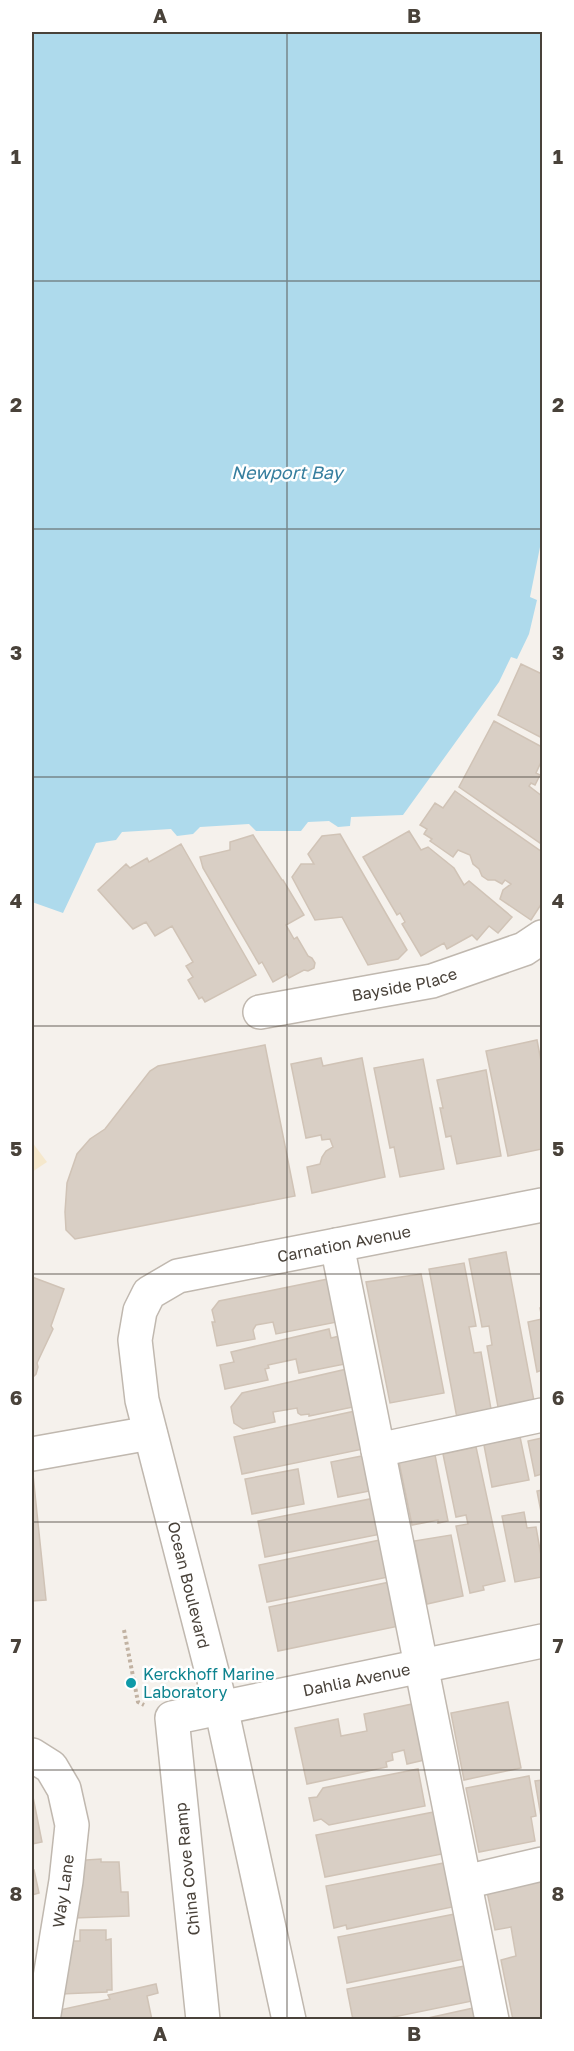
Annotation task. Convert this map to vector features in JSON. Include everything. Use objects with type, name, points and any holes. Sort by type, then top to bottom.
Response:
[{"type":"street","name":"Bayside Place","points":[[260,1012],[432,981],[524,949],[543,937]]},
{"type":"street","name":"Carnation Avenue","points":[[149,1293],[178,1276],[543,1205]]},
{"type":"street","points":[[337,1245],[492,2019]]},
{"type":"street","name":"Ocean Boulevard","points":[[149,1293],[140,1311],[135,1340],[142,1400],[221,1707],[289,2019]]},
{"type":"street","points":[[378,1450],[543,1415]]},
{"type":"street","points":[[32,1454],[150,1433]]},
{"type":"street","name":"Dahlia Avenue","points":[[172,1718],[543,1641]]},
{"type":"street","name":"China Cove Ramp","points":[[172,1718],[203,2019]]},
{"type":"street","name":"Way Lane","points":[[41,1761],[64,1789],[72,1825],[66,1881],[43,2019]]},
{"type":"street","points":[[465,1882],[543,1864]]},
{"type":"path","points":[[124,1630],[138,1702],[172,1718]]},
{"type":"sand","points":[[32,1142],[47,1162],[32,1172]]},
{"type":"water","name":"Newport Bay","points":[[32,32],[542,32],[542,537],[530,597],[537,600],[529,634],[517,659],[511,657],[499,682],[403,815],[351,817],[350,826],[338,827],[329,821],[308,822],[301,831],[256,831],[249,824],[200,827],[193,834],[177,836],[171,829],[122,832],[116,840],[96,843],[63,913],[32,902]]},
{"type":"building","points":[[521,664],[542,674],[542,738],[498,715]]},
{"type":"building","points":[[494,721],[542,747],[542,760],[536,773],[540,775],[535,785],[531,783],[529,786],[542,796],[540,843],[459,787]]},
{"type":"building","points":[[455,791],[542,852],[542,903],[531,920],[500,899],[503,890],[511,884],[505,880],[502,884],[495,880],[488,880],[473,864],[470,855],[458,850],[453,857],[424,834],[427,829],[420,825],[435,803],[443,808]]},
{"type":"building","points":[[409,831],[421,850],[428,847],[454,868],[464,885],[469,881],[512,917],[498,933],[489,926],[477,940],[472,935],[447,949],[444,943],[421,956],[402,924],[405,922],[400,913],[397,915],[363,857]]},
{"type":"building","points":[[340,834],[407,950],[398,959],[368,965],[342,917],[315,920],[292,877],[301,864],[314,864],[308,854],[322,836]]},
{"type":"building","points":[[253,835],[304,915],[286,925],[294,939],[297,937],[315,963],[314,968],[308,971],[304,970],[289,978],[287,974],[273,982],[262,962],[259,964],[203,868],[200,857],[230,850],[230,842]]},
{"type":"building","points":[[181,844],[256,975],[205,1002],[202,997],[199,999],[188,980],[193,977],[186,966],[193,962],[172,926],[155,936],[146,922],[133,929],[98,890],[126,864],[130,868],[147,858],[149,862]]},
{"type":"building","points":[[537,1040],[542,1066],[542,1149],[508,1156],[486,1051]]},
{"type":"building","points":[[265,1045],[295,1196],[75,1239],[66,1230],[67,1183],[77,1154],[90,1139],[105,1129],[150,1071],[158,1066]]},
{"type":"building","points":[[321,1058],[323,1066],[362,1058],[385,1177],[312,1193],[307,1167],[320,1164],[326,1151],[333,1147],[330,1139],[322,1140],[321,1135],[306,1138],[291,1064]]},
{"type":"building","points":[[423,1059],[444,1169],[400,1177],[394,1147],[390,1148],[374,1068]]},
{"type":"building","points":[[486,1070],[501,1156],[457,1164],[451,1136],[446,1137],[437,1080]]},
{"type":"building","points":[[506,1252],[534,1401],[498,1407],[487,1346],[492,1345],[489,1326],[482,1327],[469,1259]]},
{"type":"building","points":[[464,1263],[476,1326],[469,1327],[474,1353],[481,1352],[491,1409],[457,1418],[429,1269]]},
{"type":"building","points":[[421,1274],[444,1393],[390,1403],[366,1282]]},
{"type":"building","points":[[32,1277],[64,1289],[51,1326],[53,1329],[37,1363],[36,1374],[32,1378]]},
{"type":"building","points":[[333,1278],[342,1321],[276,1334],[273,1322],[256,1325],[253,1330],[255,1339],[217,1346],[212,1310],[219,1301]]},
{"type":"building","points":[[542,1319],[542,1370],[537,1372],[528,1322]]},
{"type":"building","points":[[329,1329],[331,1338],[344,1335],[350,1363],[299,1373],[296,1359],[268,1365],[269,1368],[265,1369],[268,1380],[225,1389],[220,1365],[234,1362],[231,1352]]},
{"type":"building","points":[[347,1369],[358,1406],[309,1416],[309,1414],[298,1413],[297,1408],[273,1412],[275,1422],[243,1429],[234,1423],[231,1407],[242,1393]]},
{"type":"building","points":[[360,1410],[368,1448],[242,1474],[234,1437]]},
{"type":"building","points":[[519,1432],[529,1480],[492,1487],[483,1440]]},
{"type":"building","points":[[542,1438],[542,1474],[535,1476],[528,1441]]},
{"type":"building","points":[[476,1447],[505,1581],[483,1586],[484,1590],[470,1593],[456,1526],[468,1524],[466,1515],[456,1517],[443,1454]]},
{"type":"building","points":[[372,1454],[380,1489],[338,1497],[331,1462]]},
{"type":"building","points":[[435,1455],[448,1521],[438,1523],[438,1520],[412,1525],[399,1462]]},
{"type":"building","points":[[32,1465],[46,1600],[32,1601]]},
{"type":"building","points":[[298,1469],[304,1504],[252,1514],[245,1479]]},
{"type":"building","points":[[542,1490],[542,1517],[537,1491]]},
{"type":"building","points":[[375,1498],[381,1534],[265,1557],[258,1521]]},
{"type":"building","points":[[524,1512],[527,1528],[536,1527],[542,1561],[542,1577],[515,1582],[502,1516]]},
{"type":"building","points":[[451,1535],[463,1596],[427,1604],[414,1541]]},
{"type":"building","points":[[385,1539],[393,1576],[267,1602],[259,1565]]},
{"type":"building","points":[[390,1582],[399,1626],[278,1651],[269,1607]]},
{"type":"building","points":[[508,1702],[521,1768],[464,1780],[451,1713]]},
{"type":"building","points":[[417,1703],[429,1759],[407,1764],[404,1750],[392,1753],[393,1760],[386,1762],[387,1767],[307,1784],[295,1728],[338,1719],[341,1736],[367,1731],[364,1714]]},
{"type":"building","points":[[418,1769],[425,1806],[329,1825],[321,1819],[314,1821],[309,1798],[317,1797],[323,1788]]},
{"type":"building","points":[[529,1776],[536,1816],[531,1817],[535,1841],[479,1852],[466,1788]]},
{"type":"building","points":[[542,1780],[542,1823],[535,1781]]},
{"type":"building","points":[[32,1792],[42,1842],[32,1844]]},
{"type":"building","points":[[439,1811],[447,1853],[325,1877],[316,1835]]},
{"type":"building","points":[[101,1859],[101,1862],[119,1862],[121,1892],[128,1892],[129,1916],[74,1918],[71,1861]]},
{"type":"building","points":[[449,1862],[457,1906],[347,1929],[346,1925],[334,1928],[326,1886]]},
{"type":"building","points":[[34,1870],[39,1893],[32,1895],[32,1871]]},
{"type":"building","points":[[540,1876],[542,1890],[542,2019],[513,2020],[501,1960],[516,1956],[511,1927],[495,1930],[486,1887]]},
{"type":"building","points":[[460,1913],[469,1958],[347,1983],[338,1937]]},
{"type":"building","points":[[80,1930],[106,1930],[106,1940],[111,1939],[112,1990],[61,1994],[60,1941],[80,1941]]},
{"type":"building","points":[[470,1965],[477,2000],[379,2020],[353,2020],[347,1989]]},
{"type":"building","points":[[156,1984],[158,1993],[147,1996],[152,2020],[57,2020],[55,2011],[110,1999],[108,1995]]},
{"type":"building","points":[[478,2007],[481,2020],[419,2020]]},
{"type":"place","name":"Kerckhoff Marine Laboratory","points":[[131,1683]]}]
